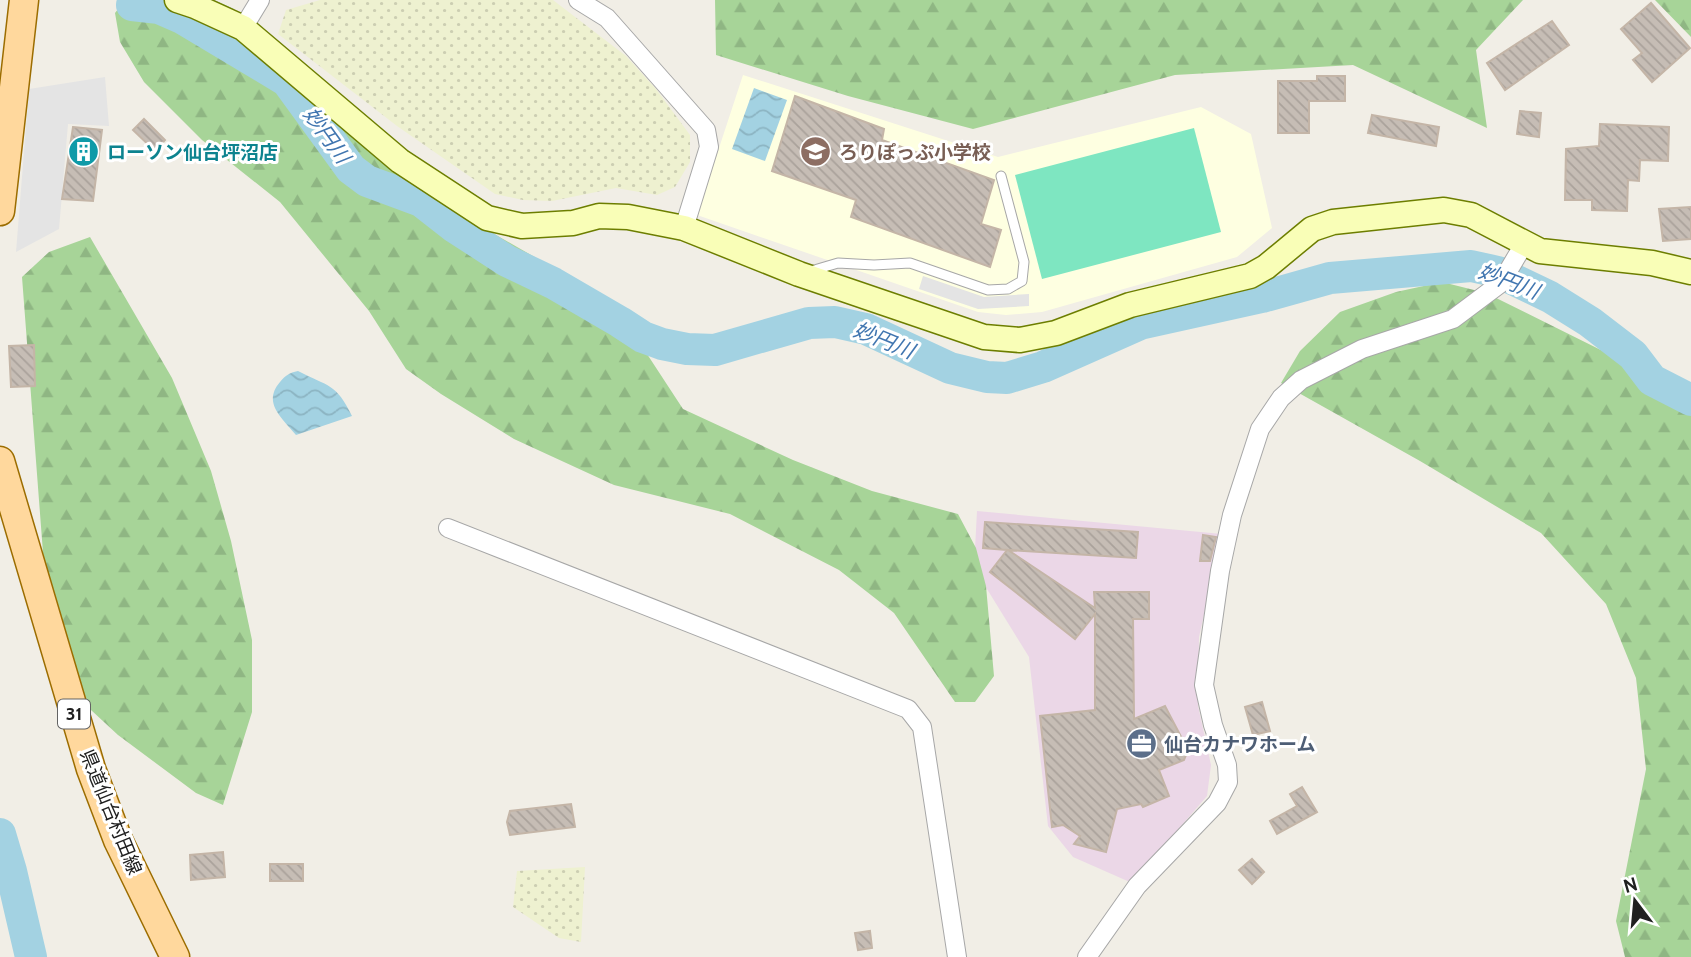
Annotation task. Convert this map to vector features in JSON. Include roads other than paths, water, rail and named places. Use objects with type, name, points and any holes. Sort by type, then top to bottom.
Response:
[{"type":"main road","points":[[0,211],[24,0]]},
{"type":"main road","name":"県道仙台村田線","points":[[0,461],[91,769],[118,840],[175,957]]},
{"type":"street","points":[[177,0],[243,28],[400,161],[487,218],[534,226],[573,223],[599,216],[618,216],[684,228],[799,274],[984,337],[1020,340],[1056,332],[1130,305],[1250,276],[1266,267],[1312,229],[1333,222],[1444,210],[1471,215],[1540,251],[1652,263],[1691,272]]},
{"type":"street","points":[[243,28],[260,0]]},
{"type":"street","points":[[578,0],[607,18],[706,130],[709,147],[684,228]]},
{"type":"street","points":[[1087,957],[1137,886],[1217,803],[1228,782],[1227,765],[1213,725],[1204,685],[1220,571],[1232,515],[1260,429],[1281,398],[1301,380],[1362,349],[1453,319],[1506,277],[1524,244]]},
{"type":"street","points":[[449,528],[908,709],[922,727],[957,957]]},
{"type":"lane","points":[[799,274],[838,263],[910,263],[988,290],[1008,289],[1022,281],[1024,262],[1001,176]]},
{"type":"water","points":[[754,88],[787,100],[765,161],[732,149]]},
{"type":"water","points":[[298,371],[336,391],[352,416],[296,435],[276,410],[273,397],[282,380]]},
{"type":"waterway","name":"妙円川","points":[[132,5],[159,8],[182,18],[287,81],[351,169],[367,181],[421,201],[453,226],[507,261],[553,283],[643,337],[662,344],[687,349],[715,350],[809,323],[835,322],[866,329],[950,368],[987,377],[1007,378],[1043,367],[1140,324],[1262,297],[1330,278],[1471,266],[1498,272],[1550,297],[1590,322],[1633,355],[1652,380],[1691,400]]},
{"type":"waterway","points":[[0,834],[31,957]]},
{"type":"place","name":"ローソン仙台坪沼店","points":[[84,152]]},
{"type":"place","name":"ろりぽっぷ小学校","points":[[816,152]]},
{"type":"place","name":"仙台カナワホーム","points":[[1141,744]]}]
